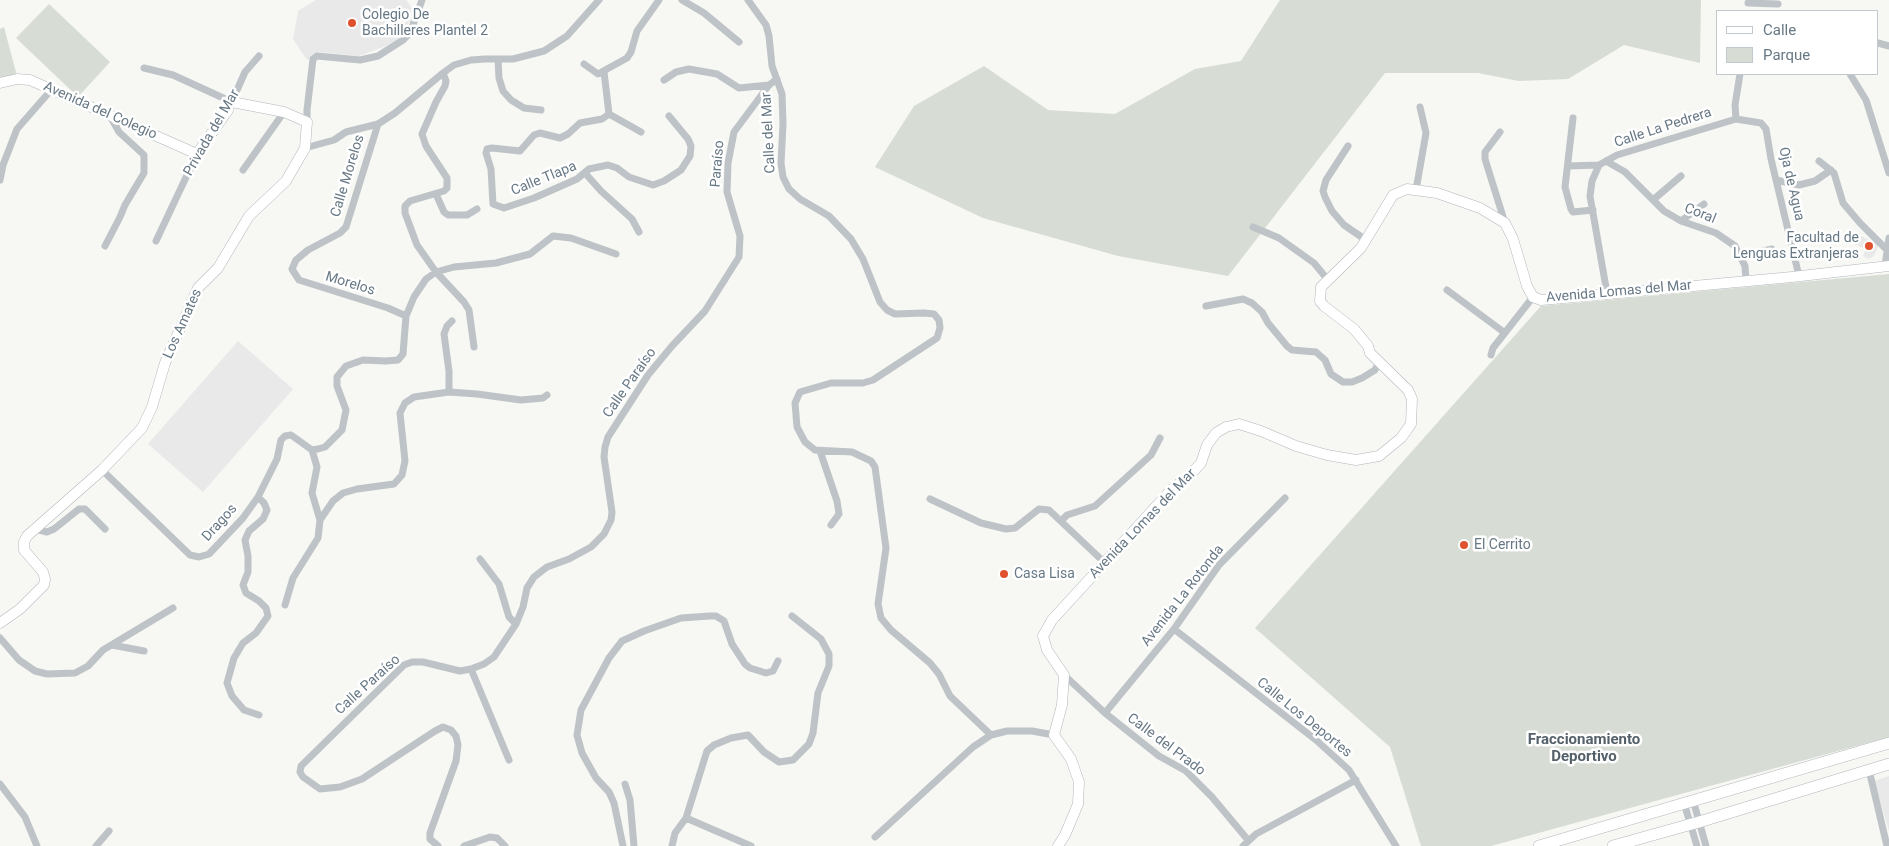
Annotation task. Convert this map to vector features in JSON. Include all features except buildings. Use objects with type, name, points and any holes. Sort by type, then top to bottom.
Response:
[{"type":"main road","name":"Avenida del Colegio","points":[[0,83],[17,79],[30,80],[52,88],[197,154]]},
{"type":"main road","points":[[230,106],[284,112],[308,122]]},
{"type":"main road","name":"Privada del Mar","points":[[197,154],[230,106]]},
{"type":"main road","name":"Los Amates","points":[[0,624],[20,609],[44,585],[45,579],[42,572],[24,550],[24,542],[27,536],[102,470],[142,428],[152,407],[165,363],[201,283],[218,268],[248,216],[286,181],[305,148],[308,122]]},
{"type":"main road","name":"Avenida Lomas del Mar","points":[[1064,675],[1047,650],[1043,636],[1052,620],[1172,489],[1188,477],[1201,463],[1207,445],[1216,433],[1226,427],[1239,424],[1296,446],[1327,455],[1356,460],[1379,456],[1401,438],[1411,424],[1413,408],[1408,390],[1379,362],[1354,330],[1320,301],[1321,287],[1362,248],[1393,196],[1407,189],[1449,196],[1480,208],[1505,222],[1513,239],[1527,286],[1533,297],[1548,300],[1887,266]]},
{"type":"main road","points":[[1058,846],[1065,835],[1078,804],[1079,782],[1071,759],[1054,735],[1062,705],[1064,675]]},
{"type":"main road","points":[[1539,846],[1889,743]]},
{"type":"main road","points":[[1613,846],[1889,764]]},
{"type":"street","name":"Los Amates","points":[[308,122],[307,110],[313,59],[317,56],[360,60],[378,56],[403,40],[410,33],[422,0]]},
{"type":"street","points":[[305,148],[334,140],[346,132],[378,124],[395,113],[454,66],[471,60],[513,59],[544,51],[558,44],[599,0]]},
{"type":"street","points":[[584,64],[593,72],[602,72],[627,58],[631,52],[636,31],[659,0]]},
{"type":"street","points":[[682,0],[704,13],[739,42]]},
{"type":"street","name":"Calle del Mar","points":[[748,0],[766,25],[772,66],[782,94],[781,162],[783,177],[789,189],[800,199],[829,216],[850,239],[863,259],[880,302],[887,310],[895,314],[934,314],[939,320],[940,328],[937,338],[880,376],[863,383],[831,383],[800,392],[794,403],[797,427],[805,442],[820,451]]},
{"type":"street","points":[[1748,1],[1778,4]]},
{"type":"street","name":"Privada del Mar","points":[[230,106],[244,72],[259,56]]},
{"type":"street","points":[[498,59],[499,78],[503,91],[511,100],[524,108],[541,110]]},
{"type":"street","points":[[144,68],[173,75],[230,106]]},
{"type":"street","points":[[664,80],[676,72],[695,70],[717,74],[739,88],[769,85]]},
{"type":"street","points":[[602,72],[609,114],[641,132]]},
{"type":"street","points":[[443,73],[446,81],[445,86],[422,134],[426,146],[447,178],[447,188],[436,194],[410,201],[405,206],[405,213],[418,245],[436,272],[469,310],[474,347]]},
{"type":"street","points":[[1736,119],[1735,105],[1740,75]]},
{"type":"street","points":[[1851,75],[1866,100],[1889,173]]},
{"type":"street","name":"Paraíso","points":[[740,236],[727,192],[728,163],[734,132],[769,85],[777,79]]},
{"type":"street","points":[[0,180],[3,165],[17,129],[52,88]]},
{"type":"street","points":[[1416,190],[1426,133],[1420,107]]},
{"type":"street","points":[[243,170],[284,112]]},
{"type":"street","name":"Calle Tlapa","points":[[609,114],[602,118],[580,123],[568,134],[560,138],[540,134],[534,135],[520,151],[487,149],[486,153],[491,169],[493,204],[504,208],[534,198],[577,179],[584,173],[632,219],[639,232]]},
{"type":"street","points":[[105,246],[125,205],[144,173],[144,155],[119,132],[110,116]]},
{"type":"street","points":[[584,173],[589,169],[608,164],[629,177],[653,185],[664,181],[681,170],[690,156],[691,146],[688,139],[670,116]]},
{"type":"street","points":[[1573,118],[1565,188],[1571,210],[1576,213],[1593,210]]},
{"type":"street","name":"Calle La Pedrera","points":[[1602,163],[1617,155],[1736,119]]},
{"type":"street","name":"Oja de Agua","points":[[1736,119],[1762,123],[1766,129],[1770,159],[1800,276]]},
{"type":"street","name":"Calle Morelos","points":[[292,269],[296,260],[302,255],[340,233],[346,227],[378,124]]},
{"type":"street","points":[[1500,132],[1485,152],[1485,159],[1505,222]]},
{"type":"street","points":[[1348,146],[1326,180],[1323,191],[1332,210],[1344,225],[1366,240]]},
{"type":"street","name":"Privada del Mar","points":[[156,241],[197,154]]},
{"type":"street","points":[[1819,161],[1834,173],[1843,203],[1887,250]]},
{"type":"street","points":[[1568,166],[1602,163]]},
{"type":"street","points":[[1602,163],[1592,181],[1590,196],[1606,294]]},
{"type":"street","name":"Coral","points":[[1602,163],[1625,172],[1664,211],[1681,221],[1716,233],[1728,240],[1735,246],[1741,256]]},
{"type":"street","points":[[1776,180],[1799,185],[1815,181],[1831,170]]},
{"type":"street","points":[[1653,200],[1681,176]]},
{"type":"street","points":[[436,194],[444,212],[448,215],[467,215],[477,209]]},
{"type":"street","points":[[1681,221],[1704,204]]},
{"type":"street","points":[[1253,227],[1279,238],[1314,263],[1328,280]]},
{"type":"street","points":[[285,605],[294,578],[318,538],[320,520],[312,493],[317,467],[312,450],[325,447],[342,430],[346,410],[337,386],[337,377],[346,366],[362,360],[398,360],[403,354],[406,316],[414,297],[426,279],[436,272],[454,267],[496,263],[530,254],[554,236],[571,238],[587,246],[616,254]]},
{"type":"street","name":"Calle Paraíso","points":[[438,846],[430,839],[430,833],[456,761],[458,745],[456,736],[450,730],[443,727],[435,731],[362,779],[340,787],[320,789],[309,782],[300,772],[301,766],[404,665],[412,662],[423,662],[453,670],[471,669],[484,664],[494,656],[516,624],[523,607],[527,588],[534,577],[547,567],[569,559],[591,547],[604,534],[611,520],[612,512],[604,457],[608,437],[648,375],[705,311],[739,257],[740,236]]},
{"type":"street","points":[[1887,266],[1889,238]]},
{"type":"street","points":[[1746,281],[1745,266],[1741,256],[1772,249]]},
{"type":"street","name":"Morelos","points":[[292,269],[299,280],[313,286],[388,308],[406,316]]},
{"type":"street","points":[[1447,290],[1504,333]]},
{"type":"street","points":[[1490,355],[1504,333],[1533,297]]},
{"type":"street","points":[[1206,306],[1243,299],[1252,303],[1262,312],[1268,323],[1287,346],[1292,350],[1316,352],[1325,360],[1331,374],[1343,382],[1352,382],[1362,378],[1375,370],[1379,362]]},
{"type":"street","points":[[449,392],[449,371],[444,334],[447,326],[452,321]]},
{"type":"street","points":[[320,520],[333,501],[343,493],[357,489],[394,484],[402,474],[405,461],[400,412],[405,403],[414,397],[449,392],[522,400],[543,398],[547,395]]},
{"type":"street","name":"Dragos","points":[[102,470],[190,555],[199,557],[209,554],[219,545],[243,518],[258,497],[277,460],[281,440],[285,436],[291,435],[312,450]]},
{"type":"street","points":[[1061,521],[1067,515],[1095,506],[1152,455],[1160,438]]},
{"type":"street","points":[[831,525],[839,514],[837,501],[820,451],[852,452],[871,461],[875,467],[886,548],[878,604],[881,618],[891,630],[930,664],[939,674],[950,696],[991,736]]},
{"type":"street","points":[[258,497],[264,503],[267,510],[263,519],[249,531],[245,540],[248,572],[243,585],[246,593],[260,601],[266,608],[268,616],[256,633],[244,643],[234,658],[227,683],[232,696],[244,710],[259,715]]},
{"type":"street","name":"Avenida La Rotonda","points":[[1105,713],[1174,629],[1219,565],[1285,498]]},
{"type":"street","points":[[930,499],[982,523],[1006,529],[1015,528],[1039,509],[1049,510],[1104,563]]},
{"type":"street","points":[[36,529],[47,532],[54,529],[79,509],[85,509],[105,529]]},
{"type":"street","points":[[480,559],[499,584],[509,617],[516,624]]},
{"type":"street","points":[[0,638],[26,667],[47,674],[75,673],[88,666],[103,650],[174,608]]},
{"type":"street","points":[[623,846],[614,803],[609,792],[596,778],[582,753],[577,735],[581,710],[609,658],[622,641],[682,618],[716,616],[724,621],[732,644],[745,664],[750,668],[766,674],[773,671],[778,661]]},
{"type":"street","points":[[672,846],[675,833],[686,818],[707,751],[714,745],[731,738],[748,735],[764,752],[779,762],[793,760],[809,744],[813,733],[818,693],[829,666],[829,654],[821,639],[792,616]]},
{"type":"street","name":"Calle Los Deportes","points":[[1174,629],[1316,740],[1343,765],[1356,780],[1396,846]]},
{"type":"street","points":[[112,645],[144,651]]},
{"type":"street","points":[[471,669],[509,760]]},
{"type":"street","name":"Calle del Prado","points":[[1064,675],[1105,713],[1159,756],[1186,771],[1212,797],[1245,843],[1356,780]]},
{"type":"street","points":[[875,837],[973,747],[991,736],[1007,731],[1032,731],[1054,735]]},
{"type":"street","points":[[1869,770],[1888,846]]},
{"type":"street","points":[[0,784],[25,817],[37,846]]},
{"type":"street","points":[[624,784],[630,800],[634,846]]},
{"type":"street","points":[[1689,801],[1695,823],[1697,846]]},
{"type":"street","points":[[686,818],[750,846]]},
{"type":"street","points":[[1695,823],[1706,846]]},
{"type":"street","points":[[96,846],[109,831]]},
{"type":"street","points":[[464,846],[490,837],[497,838],[505,846]]},
{"type":"shaded area","name":"Colegio De Bachilleres Plantel 2","points":[[316,0],[406,0],[414,11],[403,36],[386,46],[359,56],[319,52],[307,60],[293,39],[298,11]]},
{"type":"shaded area","name":"Facultad de Lenguas Extranjeras","points":[[1858,235],[1879,244],[1874,256],[1869,259],[1863,256],[1866,249],[1854,244]]},
{"type":"shaded area","points":[[238,341],[293,389],[203,492],[148,444]]},
{"type":"shaded area","points":[[1889,776],[1889,831],[1874,781]]},
{"type":"green space","points":[[1280,0],[1701,0],[1700,63],[1624,45],[1568,79],[1519,81],[1478,73],[1385,73],[1228,276],[1118,256],[983,218],[875,167],[914,106],[984,66],[1048,110],[1115,114],[1195,69],[1241,61]]},
{"type":"green space","points":[[49,4],[110,62],[78,97],[16,38]]},
{"type":"green space","points":[[4,27],[17,76],[0,81],[0,29]]},
{"type":"green space","points":[[1889,274],[1889,737],[1491,846],[1421,846],[1390,747],[1255,628],[1541,306]]},
{"type":"place","name":"Colegio De Bachilleres Plantel 2","points":[[352,23]]},
{"type":"place","name":"Facultad de Lenguas Extranjeras","points":[[1869,246]]},
{"type":"place","name":"El Cerrito","points":[[1464,545]]},
{"type":"place","name":"Casa Lisa","points":[[1004,574]]},
{"type":"district","name":"Fraccionamiento Deportivo","points":[[1584,748]]}]
